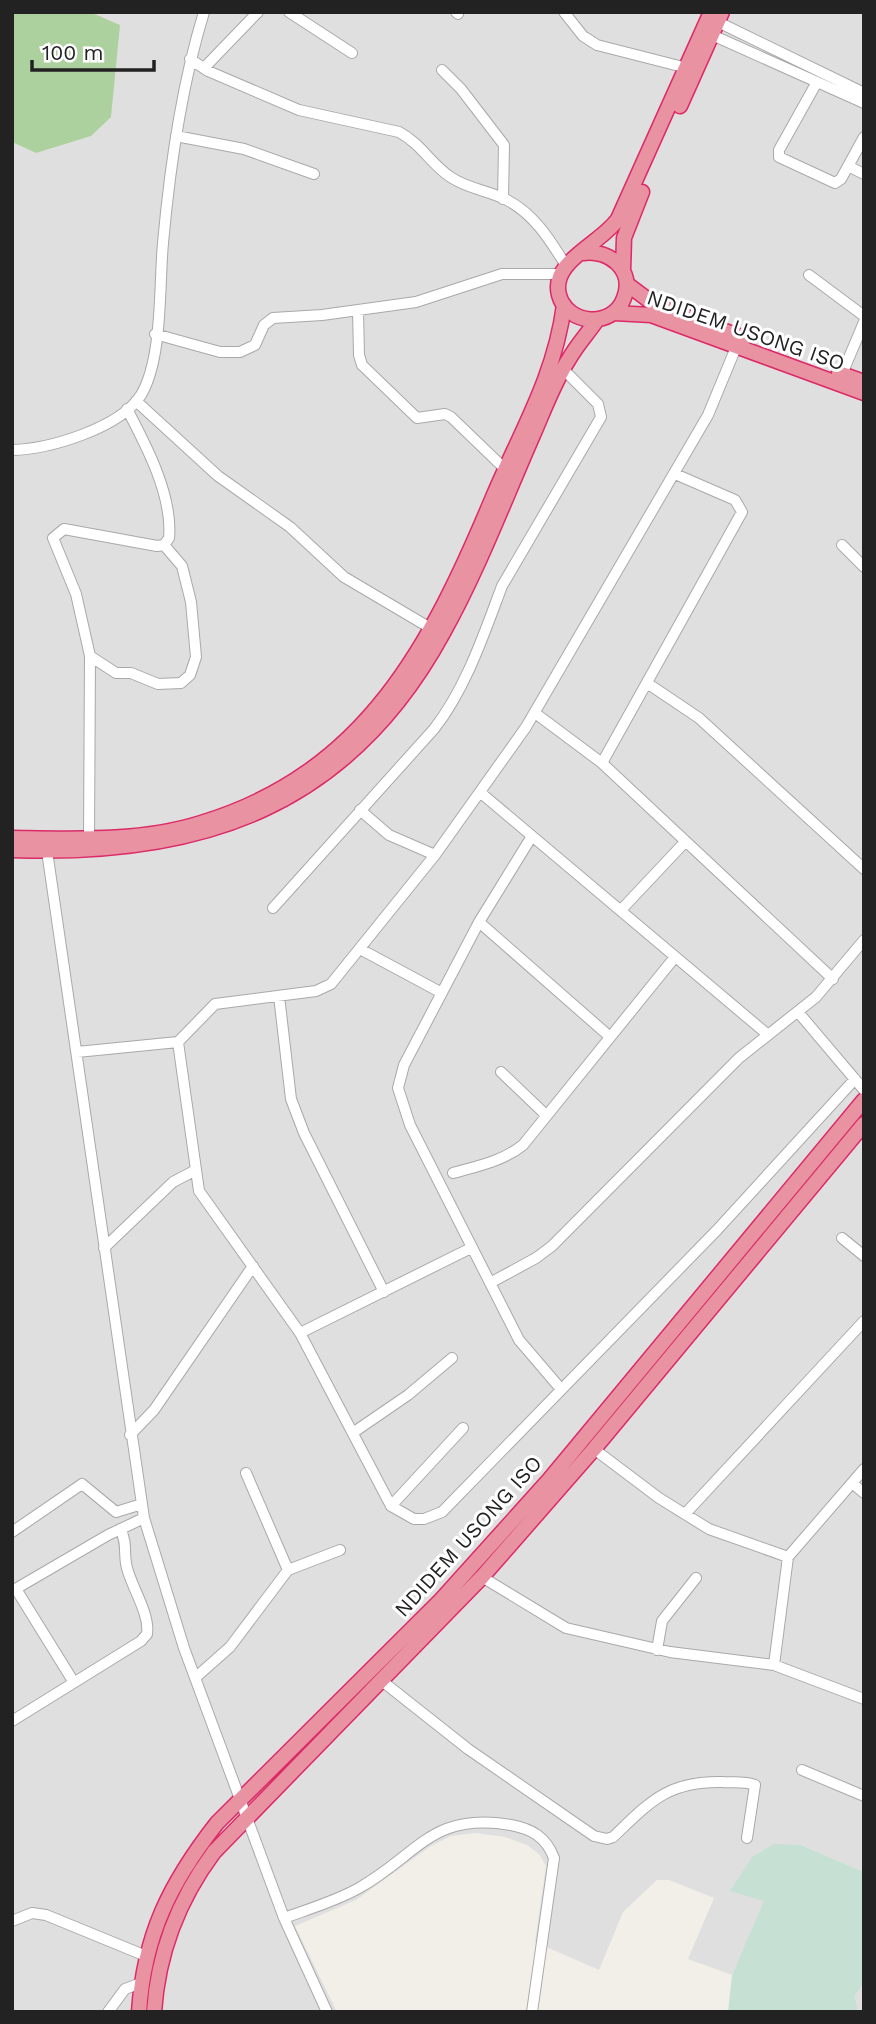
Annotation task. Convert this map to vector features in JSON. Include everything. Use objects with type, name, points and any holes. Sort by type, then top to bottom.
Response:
[{"type":"highway","points":[[12,838],[89,839],[149,834],[200,824],[268,797],[339,747],[395,688],[432,629],[466,561],[553,363],[564,305],[558,285],[562,269],[610,231],[618,219],[687,68],[716,20]]},
{"type":"highway","points":[[564,305],[584,319],[597,320],[614,313],[622,303],[625,277],[624,237],[716,20]]},
{"type":"highway","points":[[583,253],[592,251],[610,257],[625,277]]},
{"type":"highway","name":"NDIDEM USONG ISO","points":[[625,277],[655,305],[864,382]]},
{"type":"highway","name":"NDIDEM USONG ISO","points":[[614,313],[651,315],[864,393]]},
{"type":"highway","points":[[12,850],[146,846],[220,828],[302,789],[358,747],[418,675],[443,633],[563,369],[597,320]]},
{"type":"highway","name":"NDIDEM USONG ISO","points":[[139,2012],[146,1956],[167,1897],[179,1875],[217,1823],[441,1600],[540,1490],[864,1100]]},
{"type":"highway","name":"NDIDEM USONG ISO","points":[[154,2012],[165,1946],[188,1891],[214,1852],[482,1577],[594,1449],[864,1124]]},
{"type":"street","points":[[12,450],[54,446],[101,425],[136,401],[150,371],[176,136],[191,59],[204,12]]},
{"type":"street","points":[[204,68],[258,12]]},
{"type":"street","points":[[289,12],[352,53]]},
{"type":"street","points":[[564,12],[583,36],[597,45],[687,68]]},
{"type":"street","points":[[716,20],[817,82],[864,103]]},
{"type":"street","points":[[716,20],[864,93]]},
{"type":"street","points":[[155,334],[220,352],[240,352],[251,348],[264,325],[273,318],[358,310],[424,300],[502,274],[562,269],[542,229],[503,199],[453,179],[424,148],[399,132],[309,113],[204,68],[191,59]]},
{"type":"street","points":[[442,70],[461,89],[504,145],[503,199]]},
{"type":"street","points":[[817,82],[778,154],[784,160],[831,183],[838,182],[864,137]]},
{"type":"street","points":[[176,136],[244,149],[314,174]]},
{"type":"street","points":[[848,166],[864,174]]},
{"type":"street","points":[[808,275],[864,316]]},
{"type":"street","points":[[358,310],[359,355],[366,370],[417,418],[444,414],[450,417],[505,469]]},
{"type":"street","points":[[842,374],[864,322]]},
{"type":"street","points":[[77,1052],[178,1042],[215,1004],[325,989],[435,855],[535,713],[708,415],[737,345]]},
{"type":"street","points":[[273,908],[444,718],[493,615],[502,586],[601,417],[598,404],[563,369]]},
{"type":"street","points":[[136,401],[218,476],[289,527],[344,577],[432,629]]},
{"type":"street","points":[[89,839],[90,656],[76,594],[54,544],[55,533],[64,528],[157,546],[164,545],[169,538],[169,522],[156,470],[127,409]]},
{"type":"street","points":[[603,763],[742,512],[734,500],[675,474]]},
{"type":"street","points":[[90,656],[116,673],[131,673],[158,684],[181,683],[190,675],[196,657],[191,602],[182,566],[164,545]]},
{"type":"street","points":[[842,545],[864,567]]},
{"type":"street","points":[[646,683],[699,718],[864,869]]},
{"type":"street","points":[[535,713],[603,763],[833,979]]},
{"type":"street","points":[[481,793],[767,1034]]},
{"type":"street","points":[[360,810],[388,835],[435,855]]},
{"type":"street","points":[[532,836],[479,922],[404,1065],[398,1088],[410,1125],[525,1349],[560,1388]]},
{"type":"street","points":[[621,910],[685,842]]},
{"type":"street","points":[[47,851],[144,1518],[195,1678],[249,1817],[284,1918],[327,2012]]},
{"type":"street","points":[[479,922],[609,1036]]},
{"type":"street","points":[[490,1283],[536,1258],[552,1246],[767,1034],[797,1012],[833,979],[864,940]]},
{"type":"street","points":[[360,949],[442,993]]},
{"type":"street","points":[[453,1173],[513,1153],[675,957]]},
{"type":"street","points":[[279,996],[291,1099],[304,1133],[384,1292]]},
{"type":"street","points":[[797,1012],[864,1090]]},
{"type":"street","points":[[178,1042],[194,1171],[205,1202],[300,1334],[391,1506],[414,1519],[424,1519],[442,1512],[493,1463],[560,1388],[716,1230],[855,1079]]},
{"type":"street","points":[[501,1072],[546,1115]]},
{"type":"street","points":[[104,1248],[173,1182],[194,1171]]},
{"type":"street","points":[[842,1238],[864,1256]]},
{"type":"street","points":[[300,1334],[471,1248]]},
{"type":"street","points":[[130,1435],[154,1410],[253,1266]]},
{"type":"street","points":[[685,1514],[864,1321]]},
{"type":"street","points":[[354,1432],[408,1395],[452,1357]]},
{"type":"street","points":[[391,1506],[463,1428]]},
{"type":"street","points":[[594,1449],[685,1514],[729,1538],[788,1557]]},
{"type":"street","points":[[774,1665],[788,1557],[864,1469]]},
{"type":"street","points":[[246,1473],[288,1570]]},
{"type":"street","points":[[852,1483],[864,1493]]},
{"type":"street","points":[[12,1532],[82,1484],[116,1512],[142,1504]]},
{"type":"street","points":[[73,1681],[14,1590],[144,1518]]},
{"type":"street","points":[[12,1721],[141,1641],[147,1634],[146,1623],[128,1570],[126,1539],[120,1529]]},
{"type":"street","points":[[195,1678],[230,1647],[288,1570],[341,1550]]},
{"type":"street","points":[[482,1577],[566,1628],[657,1650],[774,1665],[864,1699]]},
{"type":"street","points":[[657,1650],[662,1620],[695,1578]]},
{"type":"street","points":[[382,1681],[468,1749],[594,1836],[613,1838],[663,1792],[690,1782],[708,1782],[755,1785],[747,1838]]},
{"type":"street","points":[[802,1770],[864,1796]]},
{"type":"street","points":[[284,1918],[342,1898],[362,1887],[428,1837],[460,1823],[507,1824],[528,1828],[547,1843],[554,1858],[532,2012]]},
{"type":"street","points":[[12,1920],[32,1913],[46,1915],[146,1956]]},
{"type":"street","points":[[108,2012],[125,1989],[141,1983]]},
{"type":"shaded area","points":[[90,12],[864,12],[864,1872],[801,1845],[765,1901],[732,1975],[688,1959],[714,1898],[669,1880],[657,1880],[623,1912],[599,1970],[535,1942],[546,1866],[539,1854],[527,1845],[505,1837],[475,1833],[451,1836],[431,1846],[356,1900],[295,1926],[337,2012],[12,2012],[12,142],[36,153],[120,25]]},
{"type":"shaded area","points":[[864,1982],[864,2012],[858,2012],[855,1996]]},
{"type":"green space","points":[[12,12],[90,12],[120,25],[111,117],[91,136],[36,153],[12,142]]},
{"type":"green space","points":[[774,1844],[801,1845],[864,1872],[864,1982],[855,1996],[858,2012],[728,2012],[732,1975],[764,1901],[730,1891],[752,1857]]}]
